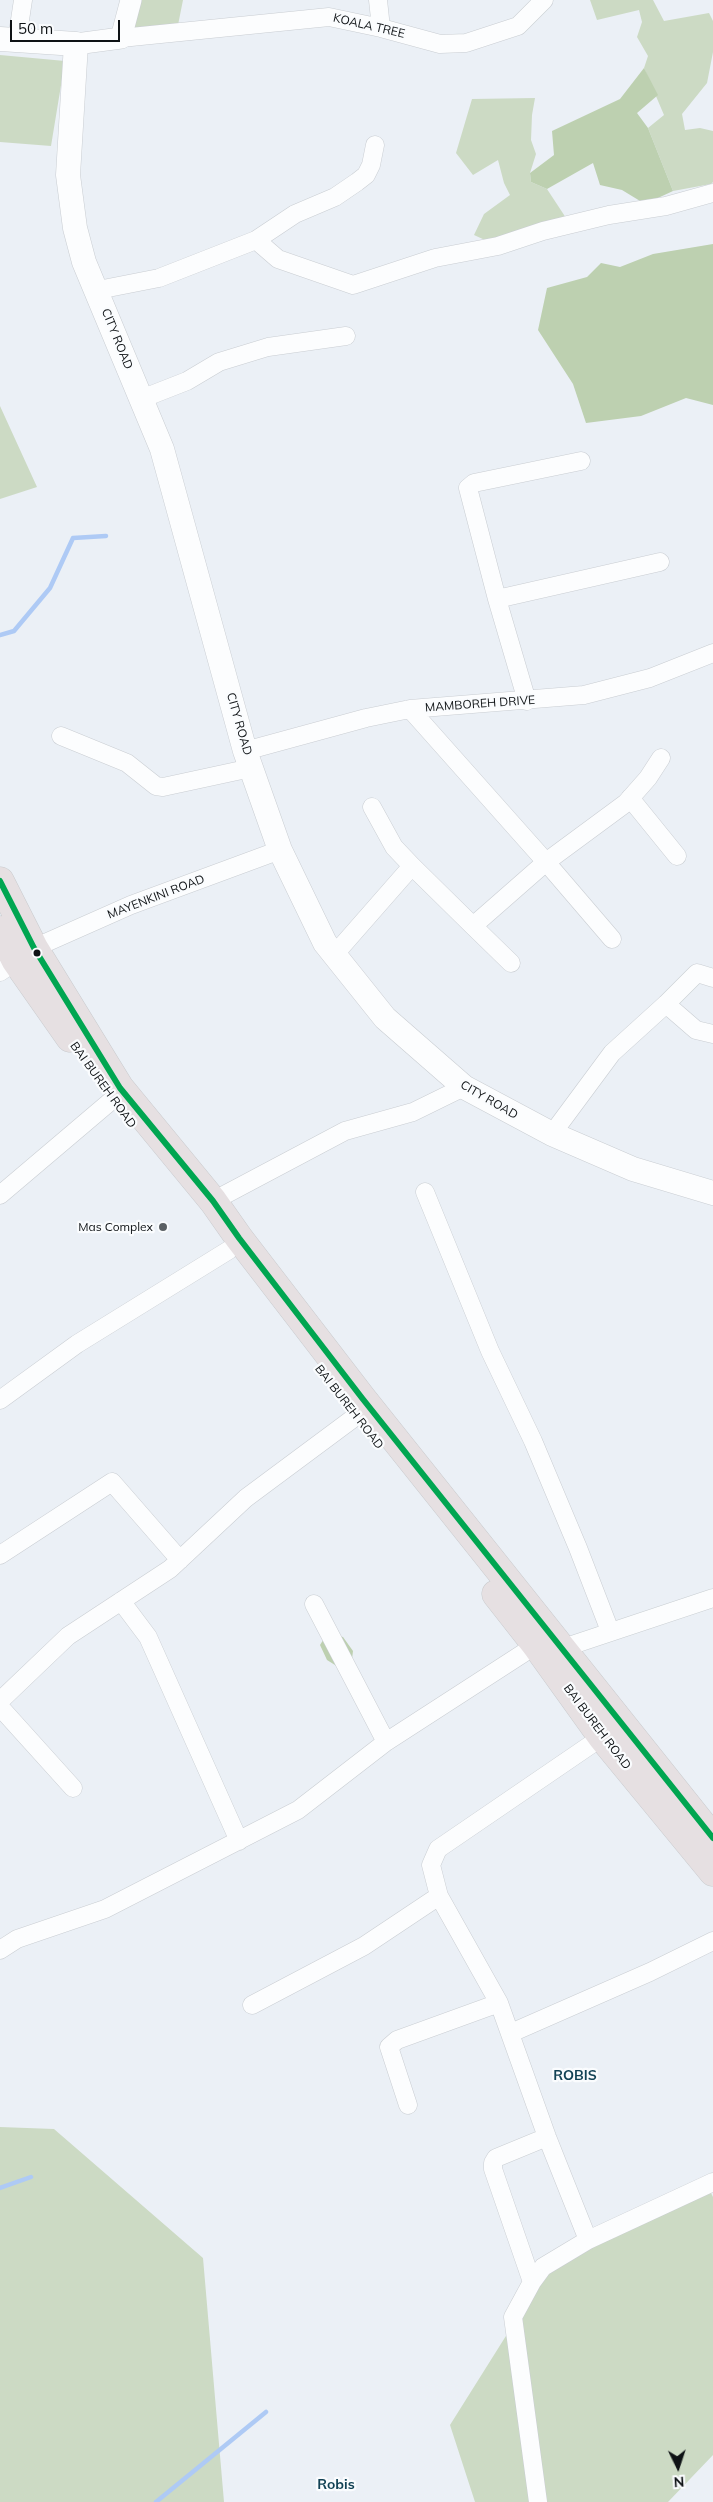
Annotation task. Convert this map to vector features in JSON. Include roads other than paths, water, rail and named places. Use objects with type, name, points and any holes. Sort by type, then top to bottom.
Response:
[{"type":"highway","name":"BAI BUREH ROAD","points":[[0,881],[17,960],[213,1201],[239,1238],[362,1398],[563,1648],[706,1836],[713,1872]]},
{"type":"highway","name":"BAI BUREH ROAD","points":[[0,930],[17,960],[112,1100],[230,1250],[355,1417],[536,1644],[602,1737],[706,1836]]},
{"type":"main road","points":[[9,40],[76,44]]},
{"type":"main road","name":"CITY ROAD","points":[[76,44],[68,175],[74,228],[84,262],[98,290],[162,448],[248,760],[280,850],[324,943],[385,1018],[464,1087],[552,1134],[633,1168],[713,1193]]},
{"type":"street","points":[[9,40],[23,0]]},
{"type":"street","points":[[76,44],[121,38],[130,0]]},
{"type":"street","points":[[378,0],[381,28]]},
{"type":"street","name":"KOALA TREE","points":[[121,38],[329,17],[381,28],[440,44],[466,43],[518,26],[544,0]]},
{"type":"street","points":[[98,290],[159,278],[256,240],[295,214],[335,197],[357,182],[366,174],[371,165],[375,145]]},
{"type":"street","points":[[256,240],[278,259],[354,285],[435,258],[498,246],[543,231],[609,215],[666,206],[713,193]]},
{"type":"street","points":[[141,399],[187,381],[219,362],[268,347],[346,336]]},
{"type":"street","points":[[527,701],[497,599],[468,488],[474,483],[581,461]]},
{"type":"street","points":[[497,599],[660,562]]},
{"type":"street","name":"MAMBOREH DRIVE","points":[[61,736],[126,763],[156,786],[163,787],[248,760],[366,718],[410,709],[584,695],[650,678],[713,653]]},
{"type":"street","points":[[410,709],[612,939]]},
{"type":"street","points":[[473,926],[546,862],[630,798],[661,758]]},
{"type":"street","points":[[630,798],[677,856]]},
{"type":"street","points":[[372,807],[394,847],[510,963]]},
{"type":"street","name":"MAYENKINI ROAD","points":[[17,960],[131,905],[280,850]]},
{"type":"street","points":[[334,955],[412,866]]},
{"type":"street","points":[[552,1134],[612,1053],[666,1004],[697,972],[713,978]]},
{"type":"street","points":[[666,1004],[696,1030],[713,1034]]},
{"type":"street","points":[[213,1201],[345,1131],[413,1112],[464,1087]]},
{"type":"street","points":[[0,1195],[112,1100]]},
{"type":"street","points":[[425,1192],[490,1350],[533,1442],[578,1548],[610,1630]]},
{"type":"street","points":[[0,1400],[77,1344],[230,1250]]},
{"type":"street","points":[[0,1701],[68,1636],[170,1569],[246,1498],[355,1417]]},
{"type":"street","points":[[0,1555],[112,1482],[180,1560]]},
{"type":"street","points":[[563,1648],[610,1630],[713,1598]]},
{"type":"street","points":[[121,1601],[148,1637],[239,1841]]},
{"type":"street","points":[[314,1604],[386,1742]]},
{"type":"street","points":[[0,1950],[17,1939],[105,1909],[298,1810],[386,1742],[536,1644]]},
{"type":"street","points":[[0,1707],[74,1788]]},
{"type":"street","points":[[588,2240],[547,2137],[499,2004],[439,1896],[432,1866],[438,1849],[602,1737]]},
{"type":"street","points":[[252,2005],[364,1946],[439,1896]]},
{"type":"street","points":[[511,2033],[650,1972],[713,1941]]},
{"type":"street","points":[[408,2105],[388,2047],[397,2040],[499,2004]]},
{"type":"street","points":[[532,2282],[493,2169],[493,2163],[496,2158],[547,2137]]},
{"type":"street","points":[[538,2502],[513,2317],[532,2282],[543,2267],[588,2240],[713,2182]]},
{"type":"waterway","points":[[0,635],[14,631],[50,588],[73,538],[106,536]]},
{"type":"waterway","points":[[0,2188],[31,2177]]},
{"type":"waterway","points":[[156,2502],[266,2412]]},
{"type":"place","name":"Mas Complex","points":[[163,1227]]},
{"type":"district","name":"ROBIS","points":[[575,2076]]},
{"type":"district","name":"Robis","points":[[336,2485]]}]
